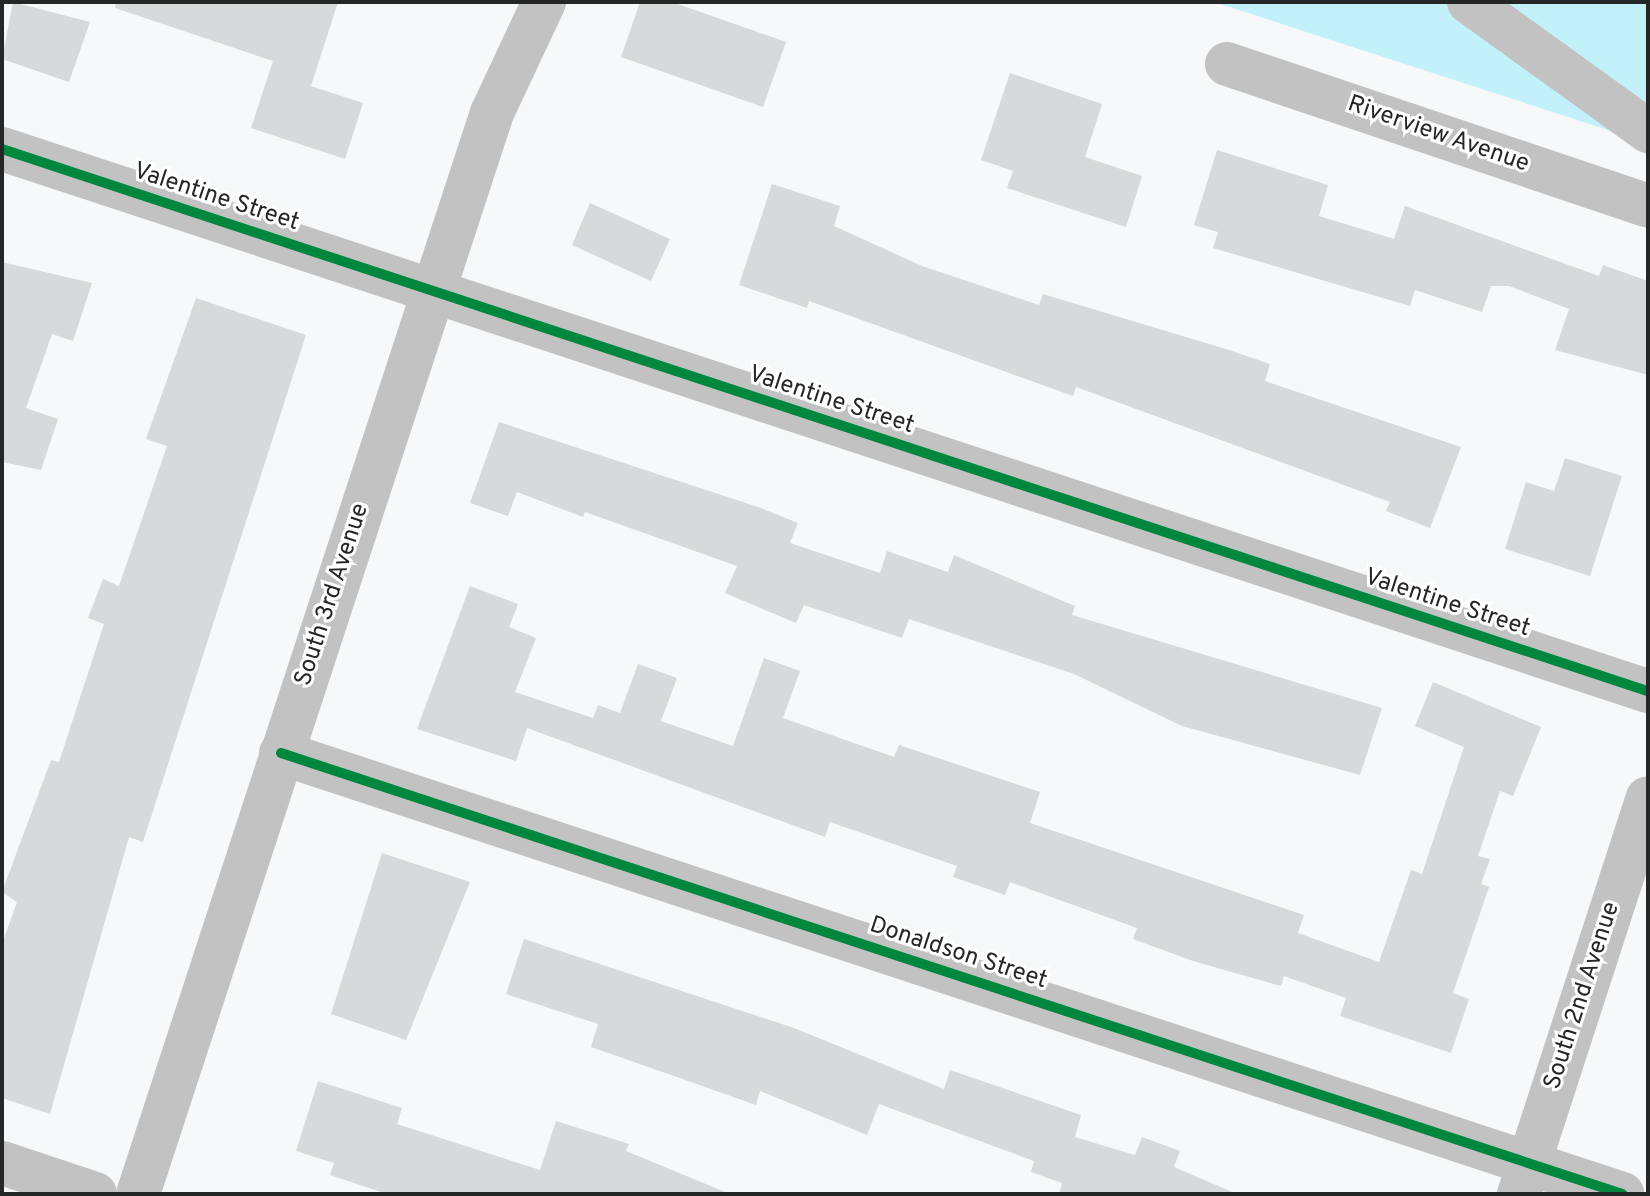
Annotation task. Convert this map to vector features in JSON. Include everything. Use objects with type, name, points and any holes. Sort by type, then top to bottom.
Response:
[{"type":"street","name":"South 3rd Avenue","points":[[138,1194],[492,113],[544,2]]},
{"type":"street","points":[[1469,2],[1648,131]]},
{"type":"street","name":"Riverview Avenue","points":[[1227,64],[1648,206]]},
{"type":"street","name":"Valentine Street","points":[[2,149],[1648,691]]},
{"type":"street","name":"Donaldson Street","points":[[281,753],[1524,1178],[1622,1194]]},
{"type":"street","name":"South 2nd Avenue","points":[[1524,1178],[1648,798]]},
{"type":"street","points":[[2,1163],[95,1194]]},
{"type":"shaded area","points":[[1214,2],[1648,2],[1648,143]]},
{"type":"building","points":[[13,2],[90,22],[69,82],[2,59]]},
{"type":"building","points":[[116,2],[338,2],[311,86],[363,103],[345,159],[251,128],[273,61],[115,8]]},
{"type":"building","points":[[640,2],[672,2],[786,42],[763,107],[621,57]]},
{"type":"building","points":[[1010,73],[1102,104],[1085,157],[1142,176],[1126,227],[1007,188],[1013,171],[981,160]]},
{"type":"building","points":[[1217,150],[1328,185],[1319,216],[1394,239],[1405,206],[1599,276],[1603,265],[1648,281],[1648,375],[1555,350],[1569,309],[1509,286],[1491,286],[1482,312],[1415,290],[1410,306],[1213,248],[1218,232],[1194,225]]},
{"type":"building","points":[[772,184],[840,206],[834,226],[922,266],[1039,305],[1043,294],[1229,350],[1270,364],[1265,381],[1461,447],[1430,528],[1386,511],[1390,502],[1076,387],[1073,396],[809,301],[807,308],[739,285]]},
{"type":"building","points":[[590,203],[670,239],[651,281],[572,245]]},
{"type":"building","points":[[2,262],[92,283],[73,341],[52,334],[26,408],[58,419],[41,470],[2,462]]},
{"type":"building","points":[[196,298],[306,335],[143,842],[129,837],[50,1114],[2,1098],[2,944],[17,902],[2,892],[51,760],[59,762],[104,624],[88,618],[103,579],[119,586],[167,446],[146,439]]},
{"type":"building","points":[[499,422],[761,508],[798,523],[790,543],[880,573],[887,551],[948,572],[954,555],[1075,606],[1072,615],[1382,708],[1360,775],[1182,726],[1074,674],[909,619],[902,638],[804,605],[796,623],[725,593],[737,566],[585,512],[583,517],[517,492],[508,516],[470,503]]},
{"type":"building","points":[[1565,458],[1622,476],[1590,576],[1505,549],[1526,482],[1554,491]]},
{"type":"building","points":[[470,586],[518,604],[509,627],[536,638],[515,692],[593,718],[598,705],[620,713],[638,664],[677,678],[661,721],[733,746],[764,658],[800,671],[783,718],[894,757],[899,745],[1040,792],[1030,823],[1304,915],[1298,933],[1379,962],[1411,870],[1422,874],[1464,747],[1415,726],[1433,682],[1541,727],[1513,796],[1500,791],[1478,856],[1490,859],[1481,884],[1489,887],[1453,993],[1469,999],[1451,1053],[1340,1016],[1346,998],[1284,976],[1281,986],[1193,961],[1133,939],[1137,928],[1010,882],[1005,895],[953,877],[957,866],[830,822],[825,837],[527,728],[516,761],[417,729]]},
{"type":"building","points":[[382,853],[470,882],[406,1040],[331,1014]]},
{"type":"building","points":[[524,939],[794,1028],[944,1089],[950,1070],[1081,1115],[1075,1137],[1135,1155],[1142,1137],[1180,1151],[1174,1167],[1237,1194],[1059,1194],[1062,1183],[1031,1172],[1034,1161],[879,1104],[867,1135],[760,1091],[756,1105],[591,1047],[598,1024],[506,994]]},
{"type":"building","points":[[318,1081],[402,1108],[397,1124],[540,1170],[556,1121],[629,1144],[626,1151],[730,1194],[387,1194],[330,1175],[334,1163],[296,1151]]},
{"type":"cycle path","points":[[2,149],[1648,691]]},
{"type":"cycle path","points":[[281,753],[1622,1194]]}]
